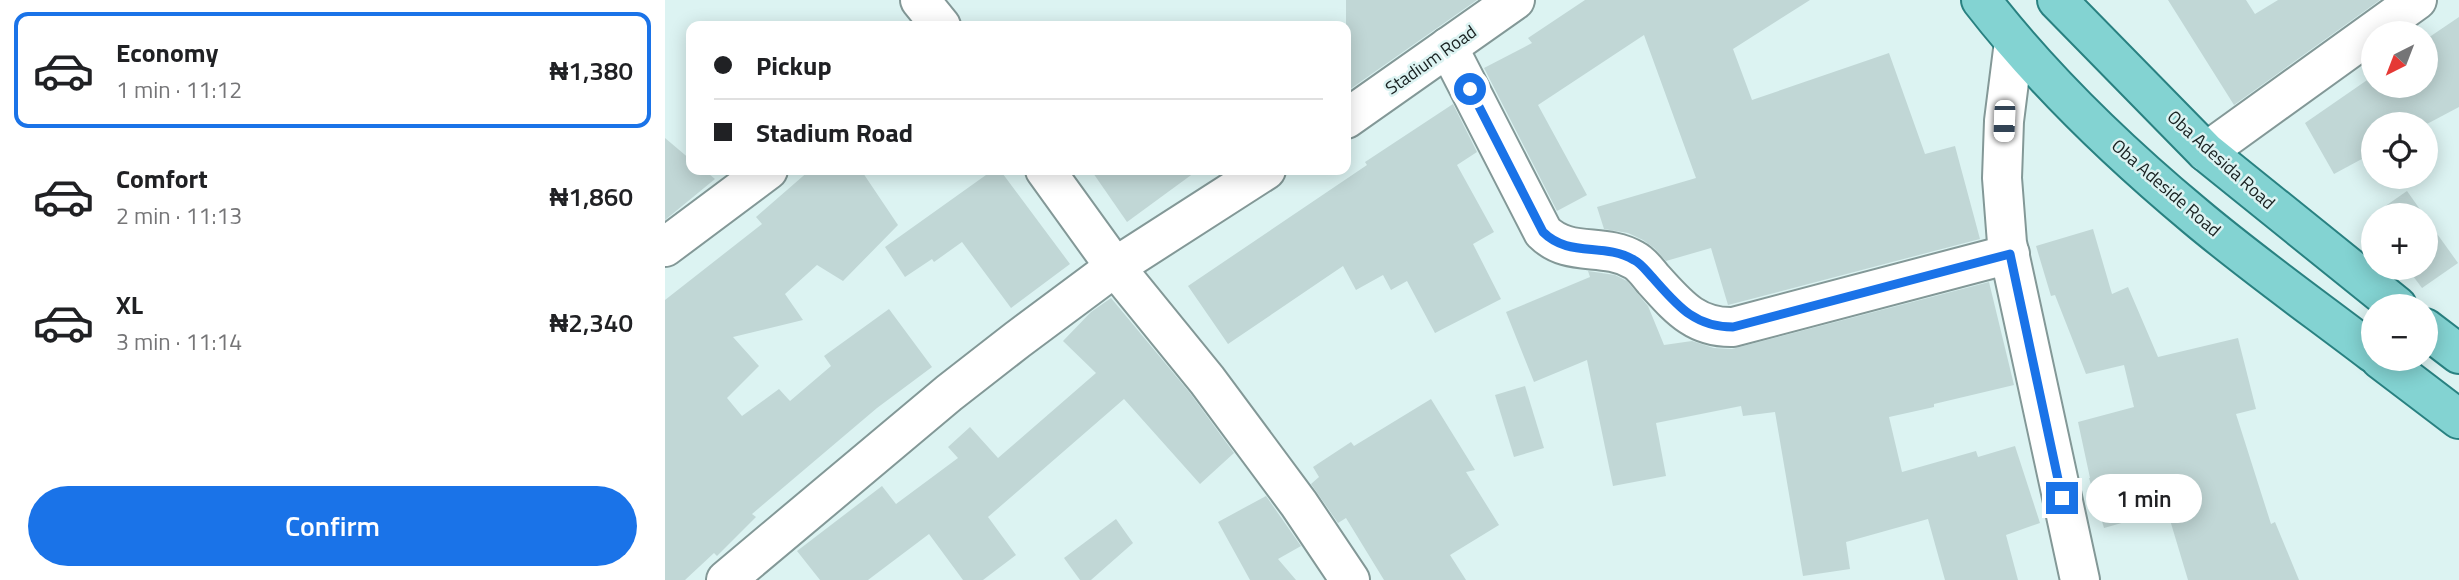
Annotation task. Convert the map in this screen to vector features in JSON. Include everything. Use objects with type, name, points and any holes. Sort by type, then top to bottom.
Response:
[{"type":"main road","name":"Oba Adeside Road","points":[[1981,0],[2014,42],[2087,119],[2195,216],[2361,344]]},
{"type":"main road","name":"Oba Adesida Road","points":[[2057,0],[2206,152],[2382,294]]},
{"type":"main road","points":[[2438,338],[2459,354]]},
{"type":"main road","points":[[2396,371],[2459,419]]},
{"type":"street","points":[[921,0],[937,21]]},
{"type":"street","name":"Stadium Road","points":[[1351,115],[1515,0]]},
{"type":"street","points":[[2206,152],[2417,0]]},
{"type":"street","points":[[2014,42],[2004,121],[2002,178],[2010,254],[2080,580]]},
{"type":"street","points":[[1448,47],[1543,232],[1553,242],[1566,247],[1612,251],[1639,262],[1679,308],[1701,322],[1716,327],[1733,327],[2010,254]]},
{"type":"street","points":[[665,247],[761,175]]},
{"type":"street","points":[[1049,175],[1115,267],[1207,380],[1299,504],[1350,580]]},
{"type":"street","points":[[726,580],[949,393],[1115,267],[1258,175]]},
{"type":"building","points":[[1346,0],[1477,0],[1351,88],[1351,21],[1346,21]]},
{"type":"building","points":[[1585,0],[1810,0],[1733,49],[1752,100],[1889,53],[1925,154],[1955,146],[1980,239],[1728,305],[1711,248],[1666,261],[1643,240],[1628,233],[1604,229],[1597,207],[1696,178],[1644,35],[1538,105],[1587,195],[1557,211],[1484,68],[1532,43],[1528,38]]},
{"type":"building","points":[[2168,0],[2246,0],[2255,14],[2278,0],[2380,0],[2234,105]]},
{"type":"building","points":[[2459,17],[2459,107],[2438,118],[2438,112],[2361,112],[2361,159],[2334,174],[2305,123],[2361,84],[2361,98],[2438,98],[2438,31]]},
{"type":"building","points":[[1453,104],[1477,152],[1457,165],[1494,232],[1473,244],[1501,299],[1435,333],[1407,281],[1391,290],[1383,275],[1356,290],[1343,266],[1228,344],[1188,286]]},
{"type":"building","points":[[665,138],[686,156],[686,175],[710,175],[715,179],[665,220]]},
{"type":"building","points":[[804,175],[864,175],[898,225],[843,281],[817,265],[785,294],[803,320],[733,337],[759,366],[727,398],[742,416],[779,389],[790,401],[831,366],[824,356],[889,309],[932,367],[877,408],[752,514],[756,517],[717,556],[714,553],[685,580],[665,580],[665,300],[762,224],[756,217]]},
{"type":"building","points":[[986,175],[1004,175],[1070,264],[1011,308],[962,242],[934,262],[932,259],[905,277],[885,247]]},
{"type":"building","points":[[1094,175],[1191,175],[1127,222]]},
{"type":"building","points":[[2407,191],[2416,203],[2390,203]]},
{"type":"building","points":[[2093,229],[2112,294],[2128,287],[2158,357],[2238,338],[2256,409],[2236,414],[2271,524],[2275,522],[2299,580],[2188,580],[2167,510],[2104,528],[2089,478],[2078,422],[2134,407],[2124,365],[2086,374],[2055,295],[2051,296],[2036,246]]},
{"type":"building","points":[[2438,235],[2458,263],[2438,277]]},
{"type":"building","points":[[1588,271],[1615,275],[1627,281],[1648,306],[1664,345],[1692,341],[1714,348],[1732,349],[1989,282],[2014,385],[1889,417],[1902,472],[1976,451],[1978,457],[2015,446],[2040,523],[2006,535],[2018,580],[1945,580],[1928,519],[1846,542],[1850,569],[1803,576],[1775,412],[1743,416],[1741,406],[1656,423],[1666,476],[1613,486],[1587,360],[1534,382],[1506,312],[1590,277]]},
{"type":"building","points":[[2416,280],[2434,280],[2422,288]]},
{"type":"building","points":[[1111,298],[1190,393],[1234,453],[1200,484],[1124,399],[988,517],[1016,555],[983,580],[963,580],[929,534],[868,580],[820,580],[797,551],[882,486],[896,504],[958,458],[948,447],[970,427],[998,458],[1096,373],[1063,341],[1091,312]]},
{"type":"building","points":[[1525,386],[1544,448],[1514,457],[1495,395]]},
{"type":"building","points":[[1431,399],[1475,470],[1466,472],[1499,525],[1450,555],[1466,580],[1384,580],[1346,518],[1338,523],[1311,484],[1319,477],[1313,467],[1351,442],[1354,446]]},
{"type":"building","points":[[1266,496],[1301,546],[1278,559],[1296,580],[1250,580],[1218,522]]},
{"type":"building","points":[[1116,519],[1133,543],[1091,580],[1080,580],[1064,558]]},
{"type":"route","points":[[1470,89],[1543,232],[1553,242],[1566,247],[1612,251],[1639,262],[1679,308],[1701,322],[1716,327],[1733,327],[2010,254],[2062,498]]}]
